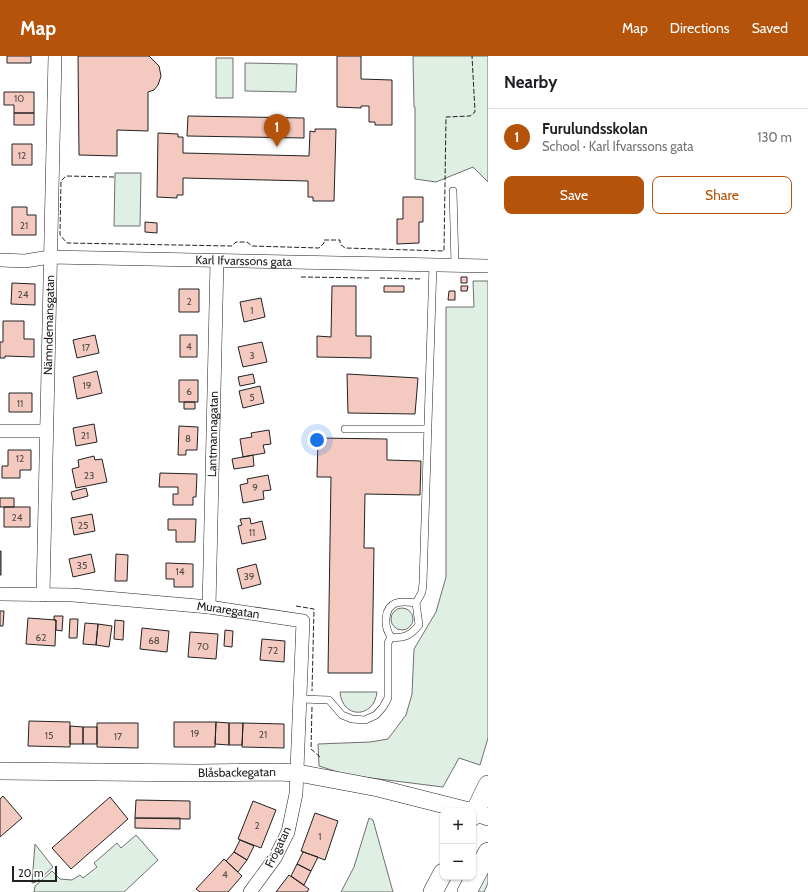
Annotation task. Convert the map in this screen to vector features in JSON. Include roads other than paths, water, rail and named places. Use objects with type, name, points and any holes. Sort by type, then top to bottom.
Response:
[{"type":"main road","points":[[476,814],[488,785]]},
{"type":"main road","points":[[467,892],[488,852]]},
{"type":"main road","points":[[433,892],[440,879]]},
{"type":"street","name":"Nämndemansgatan","points":[[43,595],[55,56]]},
{"type":"street","name":"Karl Ifvarssons gata","points":[[0,260],[25,261],[50,257],[488,266]]},
{"type":"street","name":"Lantmannagatan","points":[[209,608],[217,261]]},
{"type":"street","points":[[0,432],[46,431]]},
{"type":"street","name":"Muraregatan","points":[[0,594],[73,595],[209,608],[304,621],[298,773]]},
{"type":"street","name":"Blåsbackegatan","points":[[0,771],[298,773],[378,788],[453,808]]},
{"type":"street","name":"Frögatan","points":[[250,892],[275,858],[288,832],[296,794],[298,773]]},
{"type":"lane","points":[[453,191],[456,265]]},
{"type":"lane","points":[[416,603],[402,602],[396,603],[390,607],[387,614],[386,630],[391,637],[403,638],[410,635],[419,625],[416,603],[422,592],[423,583],[433,264]]},
{"type":"lane","points":[[345,429],[428,430]]},
{"type":"lane","points":[[301,699],[329,700],[342,716],[352,720],[365,720],[376,716],[388,698],[388,643],[391,637]]},
{"type":"place","name":"Furulundsskolan","points":[[277,147]]}]
